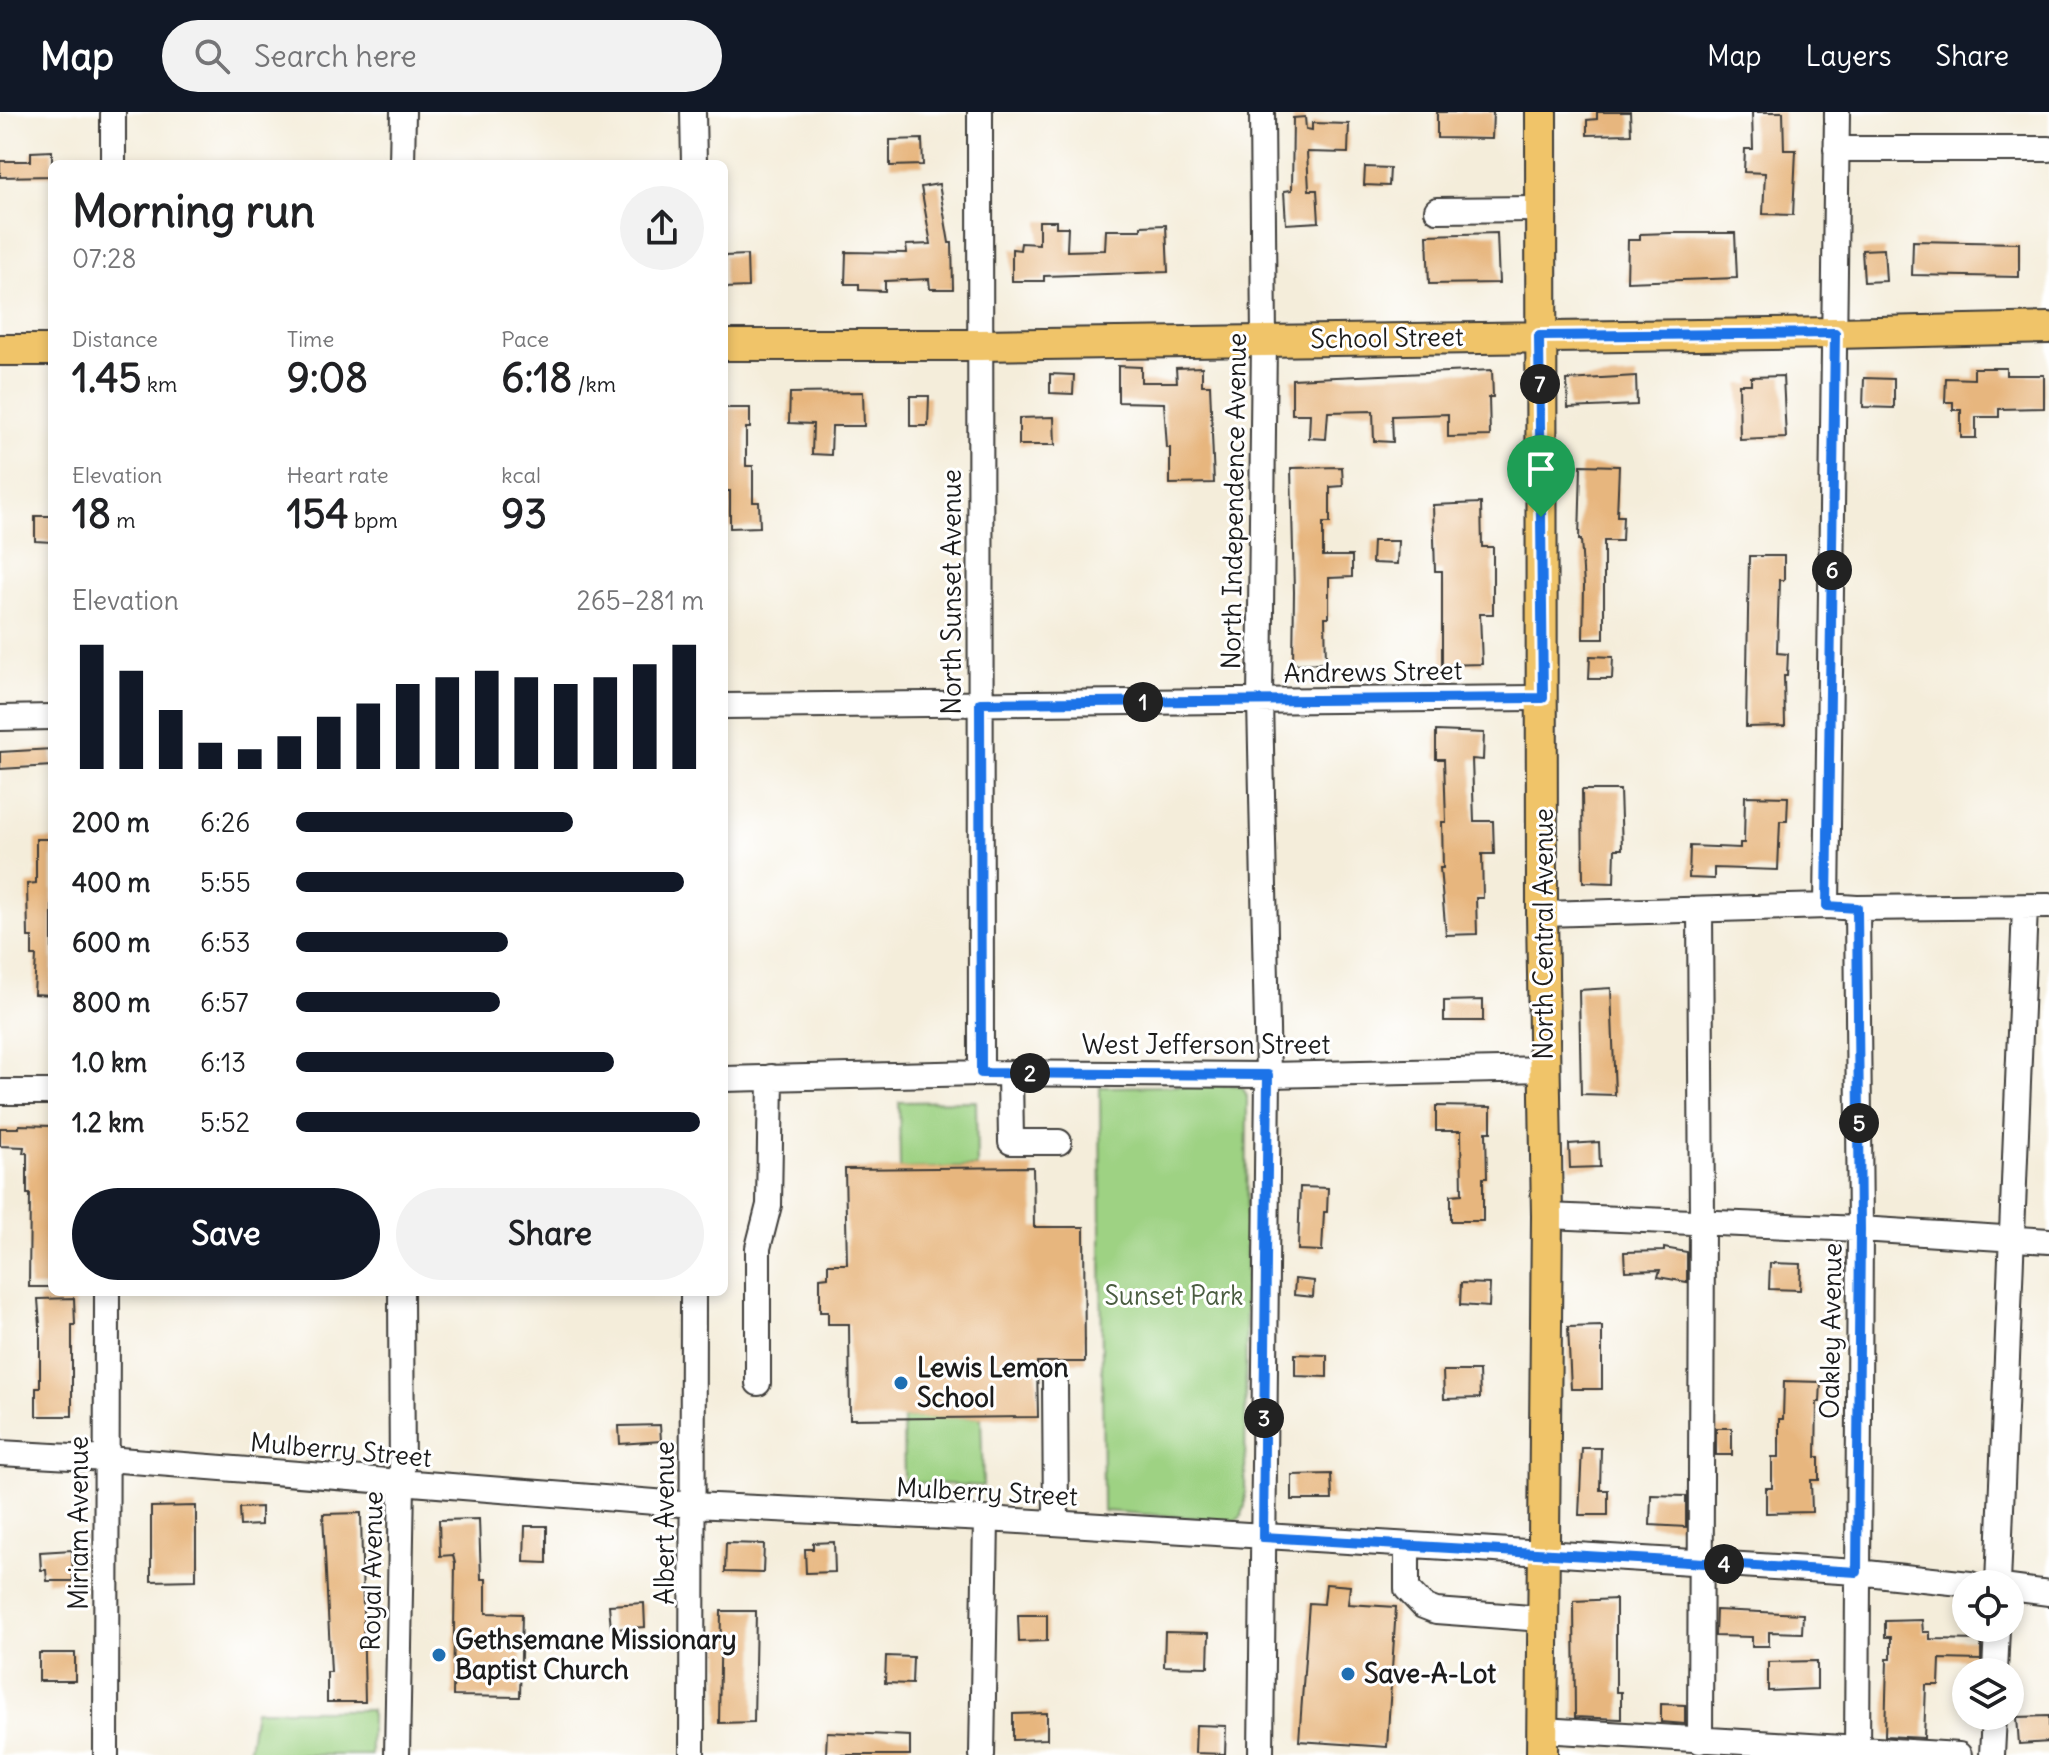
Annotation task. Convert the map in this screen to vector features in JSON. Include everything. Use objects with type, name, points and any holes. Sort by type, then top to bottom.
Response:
[{"type":"main road","name":"North Central Avenue","points":[[1541,112],[1542,914],[1547,1216],[1542,1742]]},
{"type":"main road","name":"School Street","points":[[728,345],[980,345],[2049,328]]},
{"type":"main road","points":[[0,350],[48,350]]},
{"type":"street","points":[[113,112],[113,160]]},
{"type":"street","points":[[402,160],[403,112]]},
{"type":"street","points":[[693,112],[694,160]]},
{"type":"street","name":"North Sunset Avenue","points":[[980,112],[981,1073]]},
{"type":"street","name":"North Independence Avenue","points":[[1261,1755],[1268,1075],[1260,701],[1264,340],[1262,112]]},
{"type":"street","points":[[1827,906],[1837,112]]},
{"type":"street","points":[[1836,149],[2049,149]]},
{"type":"street","points":[[1437,210],[1540,209]]},
{"type":"street","name":"Andrews Street","points":[[728,706],[1543,698]]},
{"type":"street","points":[[0,718],[48,717]]},
{"type":"street","points":[[1542,914],[1827,906],[2037,906],[2011,1238],[1999,1570]]},
{"type":"street","name":"Oakley Avenue","points":[[1857,908],[1860,1229],[1857,1752]]},
{"type":"street","points":[[1700,910],[1700,1741]]},
{"type":"street","name":"West Jefferson Street","points":[[728,1079],[981,1073],[1268,1075],[1545,1069]]},
{"type":"street","points":[[1010,1073],[1011,1142],[1059,1142]]},
{"type":"street","points":[[758,1383],[758,1248],[769,1205],[771,1077]]},
{"type":"street","points":[[0,1092],[48,1092]]},
{"type":"street","points":[[1547,1216],[1702,1221],[2049,1241]]},
{"type":"street","name":"Miriam Avenue","points":[[106,1755],[107,1296]]},
{"type":"street","name":"Royal Avenue","points":[[397,1755],[402,1483],[401,1296]]},
{"type":"street","name":"Albert Avenue","points":[[692,1755],[693,1296]]},
{"type":"street","points":[[1055,1381],[1056,1523]]},
{"type":"street","name":"Mulberry Street","points":[[0,1453],[693,1505],[1056,1523],[1857,1572],[1952,1582]]},
{"type":"street","points":[[982,1755],[986,1519]]},
{"type":"street","points":[[1407,1546],[1407,1589],[1423,1606],[1436,1611],[1543,1619]]},
{"type":"street","points":[[2024,1590],[2049,1593]]},
{"type":"street","points":[[1992,1755],[1993,1730]]},
{"type":"street","points":[[1542,1742],[1700,1741],[1857,1752],[1959,1755]]},
{"type":"green space","name":"Sunset Park","points":[[1235,1085],[1243,1088],[1247,1096],[1245,1506],[1241,1517],[1235,1521],[1103,1511],[1100,1087]]},
{"type":"green space","points":[[976,1101],[977,1167],[900,1169],[899,1102]]},
{"type":"green space","points":[[981,1417],[983,1486],[904,1482],[903,1418]]},
{"type":"green space","points":[[255,1710],[371,1710],[371,1755],[248,1755]]},
{"type":"building","points":[[1437,112],[1493,112],[1492,139],[1437,138]]},
{"type":"building","points":[[1597,112],[1630,112],[1631,134],[1587,135],[1587,120],[1597,119]]},
{"type":"building","points":[[1752,112],[1783,112],[1784,150],[1796,150],[1793,215],[1763,214],[1765,173],[1744,172],[1745,149],[1753,149]]},
{"type":"building","points":[[1305,117],[1306,129],[1312,130],[1312,123],[1349,124],[1348,153],[1307,152],[1309,190],[1317,190],[1319,222],[1286,224],[1284,191],[1292,190],[1293,118]]},
{"type":"building","points":[[922,139],[923,165],[890,166],[890,140]]},
{"type":"building","points":[[52,151],[52,160],[48,160],[48,176],[0,177],[0,161],[31,161],[31,152]]},
{"type":"building","points":[[1365,167],[1390,168],[1389,186],[1364,185]]},
{"type":"building","points":[[939,184],[949,243],[952,243],[953,289],[930,289],[929,279],[885,281],[885,291],[859,290],[859,284],[845,284],[846,252],[907,253],[906,245],[931,244],[921,187]]},
{"type":"building","points":[[1039,221],[1056,221],[1056,227],[1068,227],[1067,251],[1105,250],[1106,230],[1141,230],[1141,226],[1166,225],[1168,272],[1044,276],[1044,281],[1012,281],[1012,249],[1020,250],[1021,243],[1039,244]]},
{"type":"building","points":[[1497,233],[1499,283],[1429,284],[1427,235]]},
{"type":"building","points":[[1735,233],[1737,278],[1627,282],[1628,240],[1640,240],[1640,234]]},
{"type":"building","points":[[1913,241],[2019,243],[2019,277],[1912,275]]},
{"type":"building","points":[[1884,249],[1886,281],[1864,282],[1862,250]]},
{"type":"building","points":[[747,255],[748,287],[728,288],[728,256]]},
{"type":"building","points":[[1118,366],[1141,367],[1141,382],[1177,382],[1176,368],[1202,367],[1202,385],[1210,385],[1214,483],[1170,484],[1170,448],[1167,448],[1164,403],[1118,402]]},
{"type":"building","points":[[1974,368],[2006,368],[2006,375],[2044,375],[2044,408],[1999,409],[1999,417],[1976,417],[1976,438],[1961,438],[1961,410],[1953,410],[1953,402],[1945,402],[1946,378],[1974,379]]},
{"type":"building","points":[[1492,370],[1490,436],[1448,437],[1448,414],[1392,416],[1393,442],[1374,441],[1373,411],[1328,412],[1326,439],[1309,438],[1310,414],[1292,414],[1292,379]]},
{"type":"building","points":[[1050,374],[1074,375],[1073,394],[1050,393]]},
{"type":"building","points":[[1636,376],[1637,405],[1568,408],[1567,380]]},
{"type":"building","points":[[1783,376],[1786,438],[1740,440],[1739,384],[1751,384],[1751,377]]},
{"type":"building","points":[[1864,378],[1894,379],[1894,408],[1863,407]]},
{"type":"building","points":[[863,392],[864,426],[832,426],[831,455],[812,454],[813,424],[789,423],[790,393]]},
{"type":"building","points":[[910,396],[929,396],[928,426],[910,426]]},
{"type":"building","points":[[728,408],[750,408],[750,428],[746,428],[746,466],[753,466],[753,502],[759,502],[760,527],[730,528]]},
{"type":"building","points":[[1054,417],[1055,445],[1019,445],[1019,418]]},
{"type":"building","points":[[1581,465],[1619,466],[1617,516],[1623,516],[1622,541],[1604,541],[1604,639],[1583,639],[1584,586],[1579,540]]},
{"type":"building","points":[[1342,467],[1343,486],[1330,487],[1330,523],[1323,523],[1323,556],[1352,556],[1352,577],[1329,578],[1329,617],[1325,617],[1326,663],[1293,664],[1291,468]]},
{"type":"building","points":[[1481,503],[1482,547],[1493,547],[1493,614],[1480,614],[1482,664],[1442,665],[1442,571],[1435,571],[1433,505]]},
{"type":"building","points":[[35,516],[48,516],[48,542],[35,541]]},
{"type":"building","points":[[1373,541],[1398,541],[1397,564],[1372,563]]},
{"type":"building","points":[[1749,556],[1784,556],[1784,580],[1779,580],[1777,653],[1788,654],[1787,676],[1784,676],[1785,726],[1746,727]]},
{"type":"building","points":[[1590,656],[1613,657],[1612,679],[1589,679]]},
{"type":"building","points":[[1436,731],[1484,733],[1483,760],[1472,759],[1474,821],[1493,821],[1494,854],[1482,854],[1483,898],[1476,898],[1477,934],[1446,935],[1440,868],[1443,868],[1442,822],[1446,822],[1444,759],[1436,759]]},
{"type":"building","points":[[48,749],[48,766],[0,769],[0,752]]},
{"type":"building","points":[[1582,790],[1620,790],[1622,849],[1615,849],[1614,883],[1583,882]]},
{"type":"building","points":[[1745,796],[1788,797],[1787,821],[1780,821],[1778,870],[1714,868],[1714,879],[1689,878],[1690,846],[1740,848],[1740,843],[1744,843]]},
{"type":"building","points":[[36,839],[48,839],[48,995],[34,994],[36,956],[32,956],[32,937],[28,937],[27,884],[36,883]]},
{"type":"building","points":[[1611,988],[1615,1095],[1581,1094],[1579,990]]},
{"type":"building","points":[[1483,1000],[1483,1021],[1444,1021],[1444,1001]]},
{"type":"building","points":[[1436,1106],[1491,1107],[1491,1132],[1486,1132],[1487,1178],[1483,1178],[1483,1221],[1451,1221],[1451,1195],[1462,1194],[1461,1131],[1436,1131]]},
{"type":"building","points":[[19,1125],[48,1126],[48,1287],[29,1287],[27,1153],[23,1153],[24,1147],[0,1146],[0,1128],[19,1128]]},
{"type":"building","points":[[1599,1142],[1600,1167],[1570,1168],[1569,1144]]},
{"type":"building","points":[[1033,1167],[1034,1227],[1084,1227],[1085,1362],[1037,1362],[1038,1417],[850,1419],[849,1324],[828,1324],[828,1312],[820,1312],[820,1278],[828,1277],[828,1264],[847,1264],[845,1169]]},
{"type":"building","points":[[1300,1187],[1328,1188],[1322,1251],[1298,1250]]},
{"type":"building","points":[[1664,1248],[1687,1252],[1687,1282],[1658,1277],[1660,1270],[1625,1271],[1624,1252],[1664,1251]]},
{"type":"building","points":[[1770,1263],[1801,1264],[1800,1290],[1769,1289]]},
{"type":"building","points":[[1295,1279],[1314,1281],[1313,1297],[1294,1295]]},
{"type":"building","points":[[1461,1283],[1490,1284],[1489,1307],[1460,1305]]},
{"type":"building","points":[[74,1298],[72,1416],[36,1416],[36,1388],[40,1388],[38,1299]]},
{"type":"building","points":[[1602,1326],[1602,1389],[1571,1389],[1568,1327]]},
{"type":"building","points":[[1295,1354],[1327,1355],[1327,1377],[1295,1376]]},
{"type":"building","points":[[1443,1371],[1479,1371],[1480,1398],[1444,1399]]},
{"type":"building","points":[[1784,1381],[1821,1382],[1820,1402],[1817,1402],[1816,1457],[1819,1457],[1819,1480],[1811,1480],[1812,1512],[1766,1513],[1766,1488],[1772,1488],[1772,1457],[1779,1457],[1779,1419],[1783,1419]]},
{"type":"building","points":[[660,1425],[661,1441],[620,1444],[619,1426]]},
{"type":"building","points":[[1716,1428],[1732,1428],[1732,1455],[1716,1455]]},
{"type":"building","points":[[1582,1448],[1601,1448],[1600,1490],[1608,1490],[1608,1515],[1579,1515]]},
{"type":"building","points":[[1331,1474],[1332,1500],[1292,1500],[1292,1475]]},
{"type":"building","points":[[1651,1495],[1686,1496],[1686,1527],[1650,1525]]},
{"type":"building","points":[[196,1506],[196,1580],[151,1581],[151,1507]]},
{"type":"building","points":[[261,1507],[261,1525],[240,1526],[239,1508]]},
{"type":"building","points":[[361,1513],[365,1702],[327,1702],[327,1672],[331,1672],[323,1514]]},
{"type":"building","points":[[479,1519],[481,1579],[486,1579],[486,1613],[522,1614],[520,1697],[453,1696],[455,1563],[453,1555],[440,1556],[439,1520]]},
{"type":"building","points":[[525,1526],[547,1526],[547,1563],[524,1562]]},
{"type":"building","points":[[834,1542],[835,1572],[806,1573],[805,1549],[813,1549],[813,1543]]},
{"type":"building","points":[[726,1543],[764,1544],[763,1573],[725,1572]]},
{"type":"building","points":[[72,1550],[73,1581],[47,1581],[46,1570],[41,1570],[40,1552]]},
{"type":"building","name":"Save-A-Lot","points":[[1326,1584],[1350,1586],[1348,1604],[1396,1607],[1387,1747],[1299,1741],[1309,1603],[1324,1604]]},
{"type":"building","points":[[1616,1599],[1616,1692],[1621,1692],[1621,1719],[1575,1717],[1574,1601]]},
{"type":"building","points":[[644,1603],[645,1627],[611,1629],[609,1605]]},
{"type":"building","points":[[1716,1610],[1803,1614],[1802,1633],[1769,1632],[1769,1646],[1752,1646],[1752,1637],[1715,1636]]},
{"type":"building","points":[[721,1611],[756,1611],[754,1722],[719,1723]]},
{"type":"building","points":[[1018,1615],[1047,1615],[1047,1641],[1019,1642]]},
{"type":"building","points":[[1922,1620],[1923,1632],[1930,1632],[1930,1639],[1981,1642],[1981,1658],[1940,1659],[1939,1685],[1926,1685],[1924,1738],[1885,1736],[1887,1659],[1891,1659],[1891,1637],[1885,1637],[1885,1621]]},
{"type":"building","points":[[1165,1632],[1209,1633],[1208,1667],[1164,1666]]},
{"type":"building","points":[[39,1653],[75,1653],[75,1681],[39,1681]]},
{"type":"building","points":[[886,1656],[913,1657],[912,1684],[885,1683]]},
{"type":"building","points":[[1817,1661],[1817,1689],[1768,1691],[1768,1662]]},
{"type":"building","points":[[1661,1704],[1685,1705],[1685,1724],[1661,1722]]},
{"type":"building","points":[[1047,1713],[1047,1739],[1013,1740],[1013,1714]]},
{"type":"building","points":[[2049,1716],[2049,1742],[2019,1744],[2018,1730],[2024,1730],[2024,1717]]},
{"type":"building","points":[[1196,1725],[1226,1726],[1225,1754],[1195,1753]]},
{"type":"building","points":[[827,1732],[910,1736],[910,1755],[826,1755]]},
{"type":"place","name":"Lewis Lemon School","points":[[901,1383]]},
{"type":"place","name":"Gethsemane Missionary Baptist Church","points":[[439,1655]]},
{"type":"place","name":"Save-A-Lot","points":[[1348,1674]]},
{"type":"route","points":[[1835,333],[1827,906],[1857,908],[1860,1229],[1857,1572],[1263,1537],[1268,1075],[981,1073],[980,703],[1543,698],[1541,517],[1539,336],[1835,333]]}]
